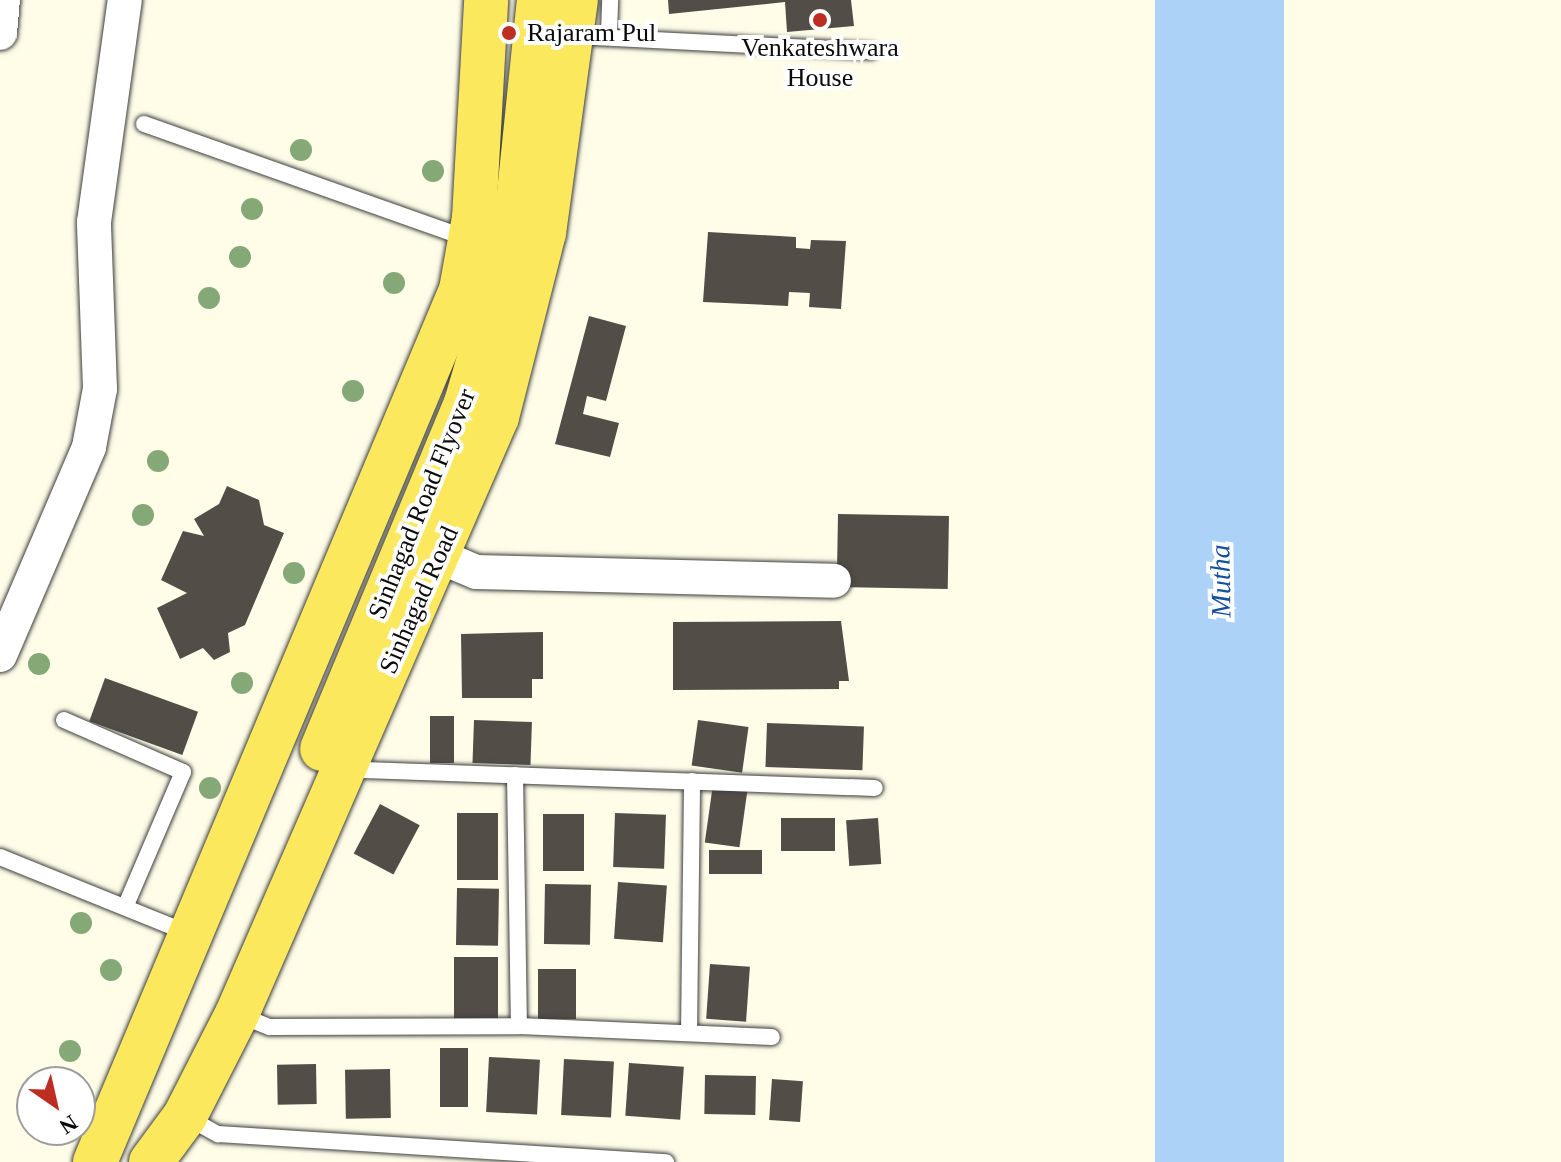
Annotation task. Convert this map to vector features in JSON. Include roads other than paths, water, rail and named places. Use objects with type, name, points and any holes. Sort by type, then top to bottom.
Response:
[{"type":"main road","points":[[95,1162],[186,932],[418,400],[461,290],[470,240],[486,0]]},
{"type":"main road","name":"Sinhagad Road Flyover","points":[[149,1162],[419,558],[516,222],[539,0]]},
{"type":"main road","name":"Sinhagad Road","points":[[149,1162],[185,1116],[237,1014],[349,761],[419,558],[497,417],[525,325],[586,23]]},
{"type":"street","points":[[0,33],[3,0]]},
{"type":"street","points":[[0,655],[89,447],[100,389],[94,222],[125,0]]},
{"type":"street","points":[[419,558],[476,572],[834,581]]},
{"type":"lane","points":[[586,23],[610,0]]},
{"type":"lane","points":[[586,23],[871,51]]},
{"type":"lane","points":[[144,124],[470,240]]},
{"type":"lane","points":[[64,720],[183,772],[125,907]]},
{"type":"lane","points":[[349,761],[364,770],[875,788]]},
{"type":"lane","points":[[515,775],[519,1026]]},
{"type":"lane","points":[[689,1033],[692,781]]},
{"type":"lane","points":[[0,857],[186,932]]},
{"type":"lane","points":[[237,1014],[270,1027],[519,1026],[772,1037]]},
{"type":"lane","points":[[185,1116],[218,1134],[666,1162]]},
{"type":"water","name":"Mutha","points":[[1155,0],[1284,0],[1284,1162],[1155,1162]]},
{"type":"place","name":"Venkateshwara House","points":[[820,20]]},
{"type":"place","name":"Rajaram Pul","points":[[509,33]]}]
